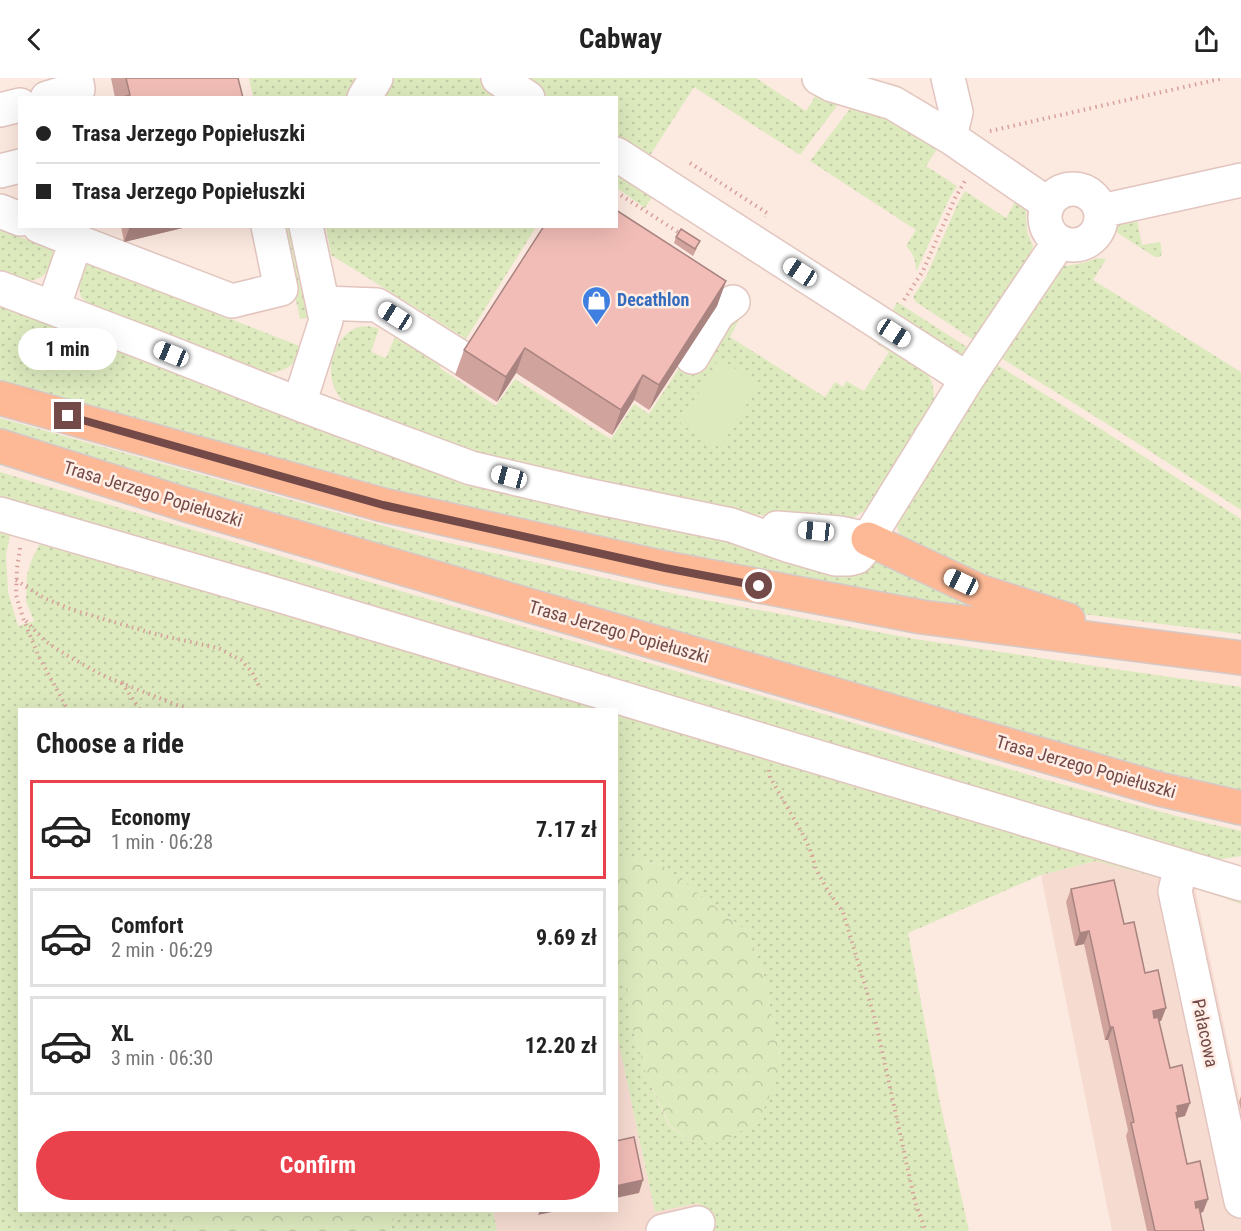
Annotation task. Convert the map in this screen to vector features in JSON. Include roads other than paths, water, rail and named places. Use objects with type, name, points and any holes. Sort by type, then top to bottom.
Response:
[{"type":"main road","points":[[0,398],[383,505],[665,568],[922,617],[1241,658]]},
{"type":"main road","name":"Trasa Jerzego Popiełuszki","points":[[0,446],[190,506],[674,648],[1160,789],[1241,808]]},
{"type":"main road","points":[[868,539],[980,591],[1141,644]]},
{"type":"street","points":[[365,96],[376,78]]},
{"type":"street","points":[[498,78],[525,96]]},
{"type":"street","points":[[819,78],[832,85],[893,103],[1048,204]]},
{"type":"street","points":[[948,78],[956,112],[950,138]]},
{"type":"street","points":[[53,96],[78,88]]},
{"type":"street","points":[[0,110],[18,106]]},
{"type":"street","points":[[618,155],[967,379]]},
{"type":"street","points":[[0,171],[18,166]]},
{"type":"street","points":[[1101,211],[1241,180]]},
{"type":"street","points":[[1069,189],[1077,189],[1093,196],[1101,211],[1100,227],[1090,240],[1083,244],[1067,245],[1059,242],[1053,237],[1045,221],[1048,204],[1060,192],[1069,189]]},
{"type":"street","points":[[0,211],[18,218]]},
{"type":"street","points":[[44,228],[232,300],[281,289],[268,228]]},
{"type":"street","points":[[299,404],[326,320],[306,228]]},
{"type":"street","points":[[53,308],[76,241]]},
{"type":"street","points":[[0,288],[471,468],[730,525],[835,559],[849,559],[857,557],[864,549],[967,379],[1059,242]]},
{"type":"street","points":[[692,357],[718,313],[733,302]]},
{"type":"street","points":[[323,303],[377,305],[465,360]]},
{"type":"street","points":[[14,518],[1241,884]]},
{"type":"street","name":"Pałacowa","points":[[1181,866],[1175,891],[1241,1201]]},
{"type":"street","points":[[663,1231],[698,1223]]},
{"type":"place","name":"Decathlon","points":[[596,326]]}]
